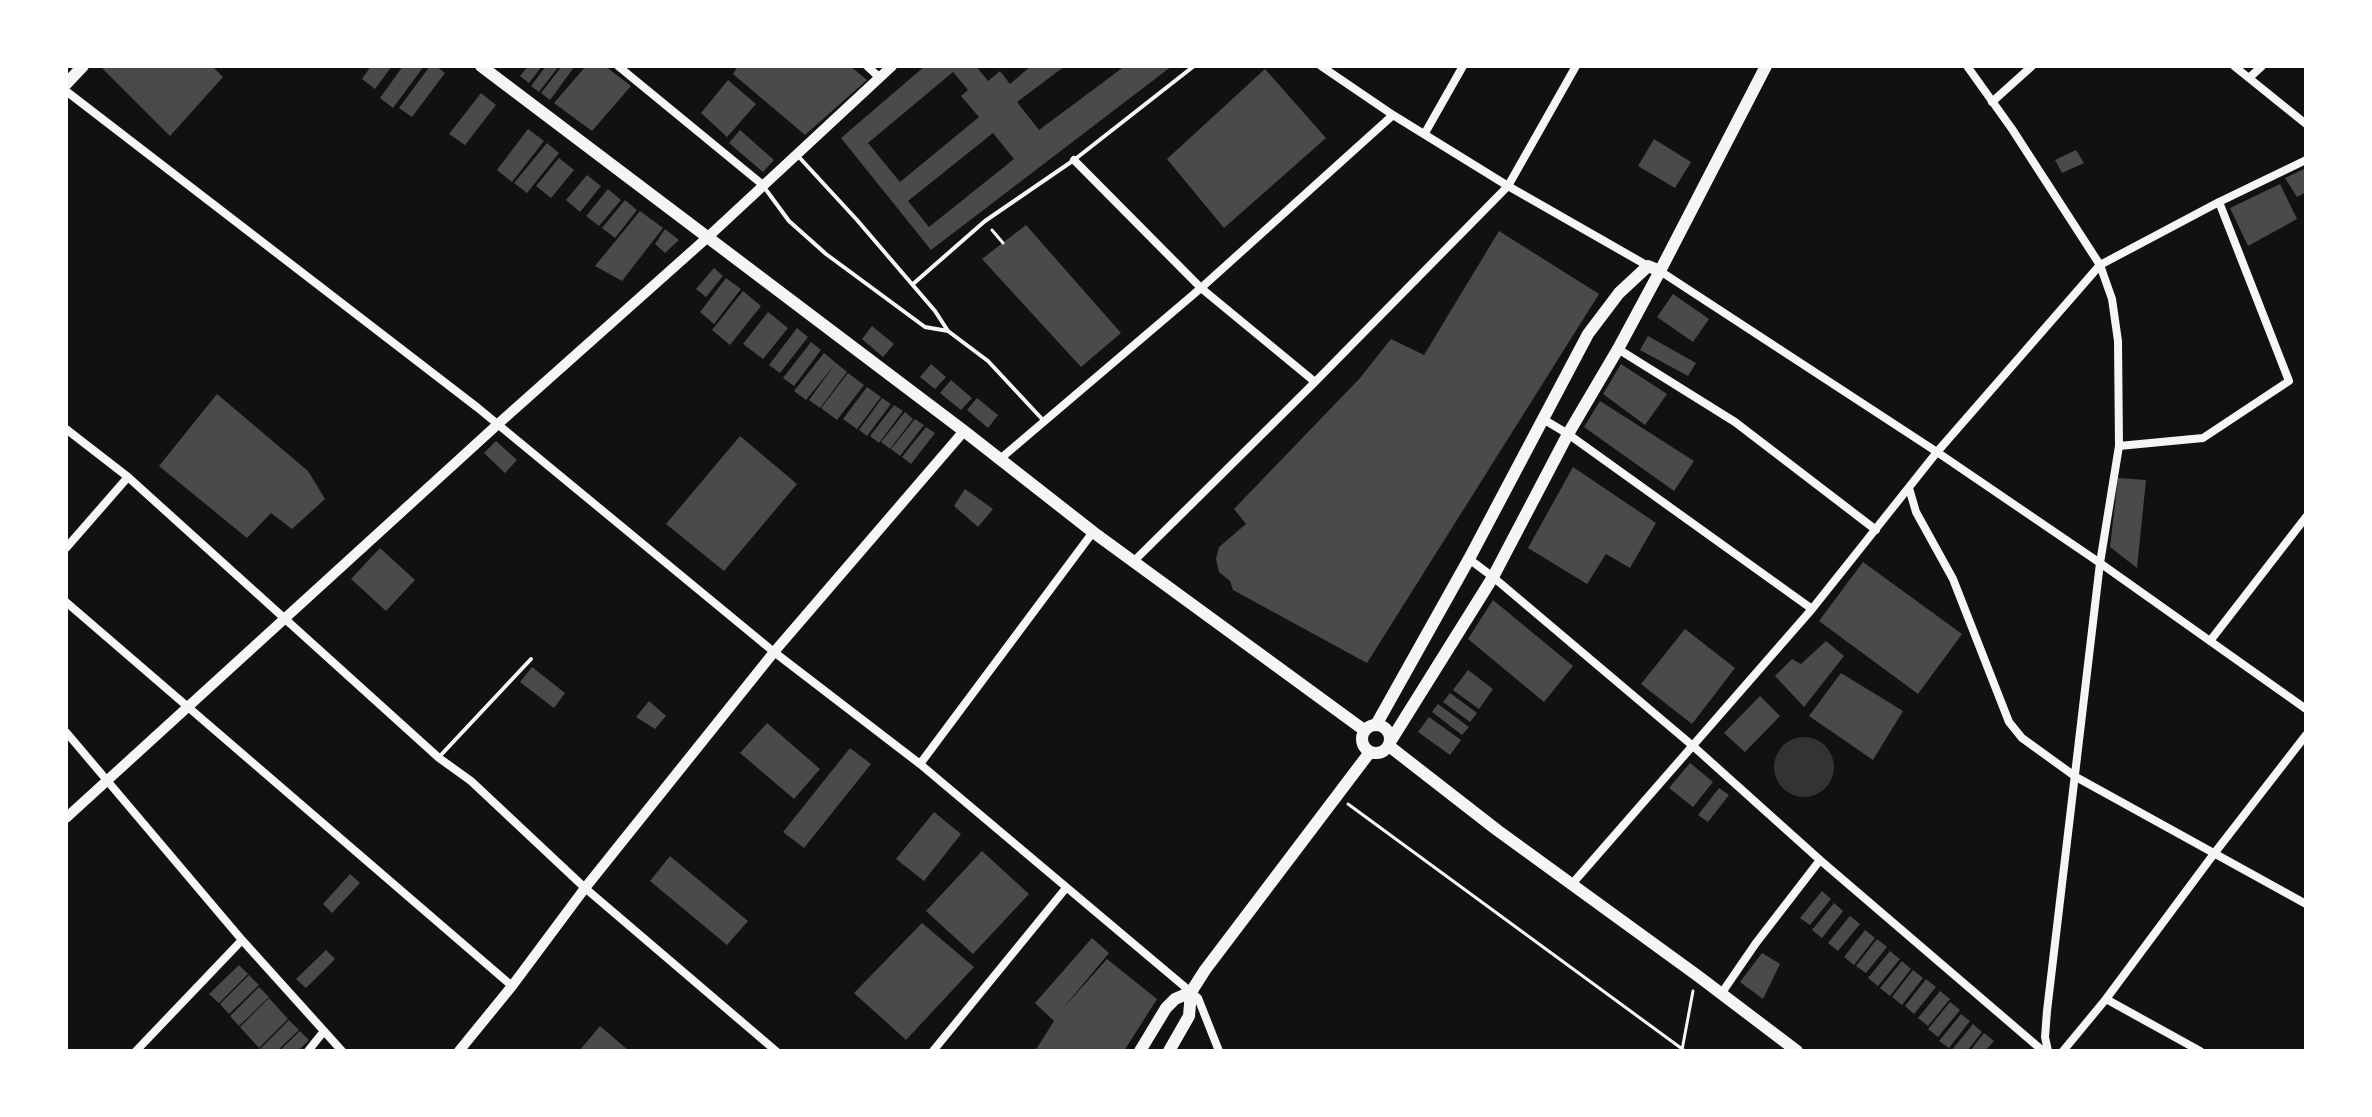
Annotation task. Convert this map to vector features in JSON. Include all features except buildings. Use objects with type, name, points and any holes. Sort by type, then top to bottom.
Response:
[{"type":"main road","points":[[66,84],[83,66]]},
{"type":"main road","points":[[481,66],[709,236],[1093,532],[1370,727],[1387,729],[1389,744],[1497,830],[1797,1051]]},
{"type":"main road","points":[[1370,752],[1381,752],[1389,744],[1493,577],[1568,434],[1618,349],[1641,304],[1654,268],[1766,66]]},
{"type":"main road","points":[[1370,752],[1362,742],[1469,559],[1588,334],[1619,293],[1654,268]]},
{"type":"main road","points":[[1169,1051],[1189,1016],[1191,992],[1223,944],[1370,752]]},
{"type":"main road","points":[[1140,1051],[1166,1008],[1175,999],[1191,992]]},
{"type":"street","points":[[618,66],[763,185]]},
{"type":"street","points":[[867,66],[879,77]]},
{"type":"street","points":[[66,818],[709,236],[892,66]]},
{"type":"street","points":[[1321,66],[1508,186],[1654,268],[1937,452],[2306,709]]},
{"type":"street","points":[[1425,133],[1463,66]]},
{"type":"street","points":[[1134,561],[1508,186],[1576,66]]},
{"type":"street","points":[[1967,66],[2100,265],[2112,299],[2118,341],[2119,446],[2100,563],[2047,1011],[2046,1051]]},
{"type":"street","points":[[1992,102],[2032,66]]},
{"type":"street","points":[[2234,66],[2306,124]]},
{"type":"street","points":[[2249,78],[2262,66]]},
{"type":"street","points":[[66,91],[498,424],[774,652],[920,764],[1198,998],[1219,1051]]},
{"type":"street","points":[[1000,459],[1201,288],[1393,115]]},
{"type":"street","points":[[1074,160],[1201,288],[1315,382]]},
{"type":"street","points":[[1572,884],[1812,609],[1937,452],[2100,265],[2306,160]]},
{"type":"street","points":[[2119,446],[2203,438],[2289,381],[2219,202]]},
{"type":"street","points":[[1618,349],[1735,422],[1876,530]]},
{"type":"street","points":[[1543,419],[1812,609]]},
{"type":"street","points":[[66,429],[128,477],[439,758],[471,781],[585,888],[776,1051]]},
{"type":"street","points":[[459,1051],[774,652],[964,431]]},
{"type":"street","points":[[66,548],[128,477]]},
{"type":"street","points":[[1909,488],[1916,512],[1953,579],[2009,722],[2022,738],[2076,777],[2306,904]]},
{"type":"street","points":[[2210,641],[2306,517]]},
{"type":"street","points":[[920,764],[1093,532]]},
{"type":"street","points":[[1469,559],[1693,746],[1820,860],[2046,1051]]},
{"type":"street","points":[[66,602],[512,986]]},
{"type":"street","points":[[66,732],[242,940],[342,1051]]},
{"type":"street","points":[[2063,1051],[2306,735]]},
{"type":"street","points":[[1721,994],[1820,860]]},
{"type":"street","points":[[933,1051],[1066,888]]},
{"type":"street","points":[[136,1051],[242,940]]},
{"type":"street","points":[[2106,999],[2200,1051]]},
{"type":"street","points":[[308,1051],[324,1031]]},
{"type":"lane","points":[[913,284],[985,221],[1074,160],[1194,66]]},
{"type":"lane","points":[[796,154],[913,284],[948,331],[988,361],[1043,420]]},
{"type":"lane","points":[[763,185],[789,221],[826,254],[925,327],[948,331]]},
{"type":"lane","points":[[439,758],[531,659]]},
{"type":"path","points":[[985,221],[1003,243]]},
{"type":"path","points":[[1341,799],[1683,1050],[1698,976]]},
{"type":"shaded area","points":[[1804,737],[1825,746],[1834,767],[1825,788],[1804,797],[1783,788],[1774,767],[1783,746]]}]
